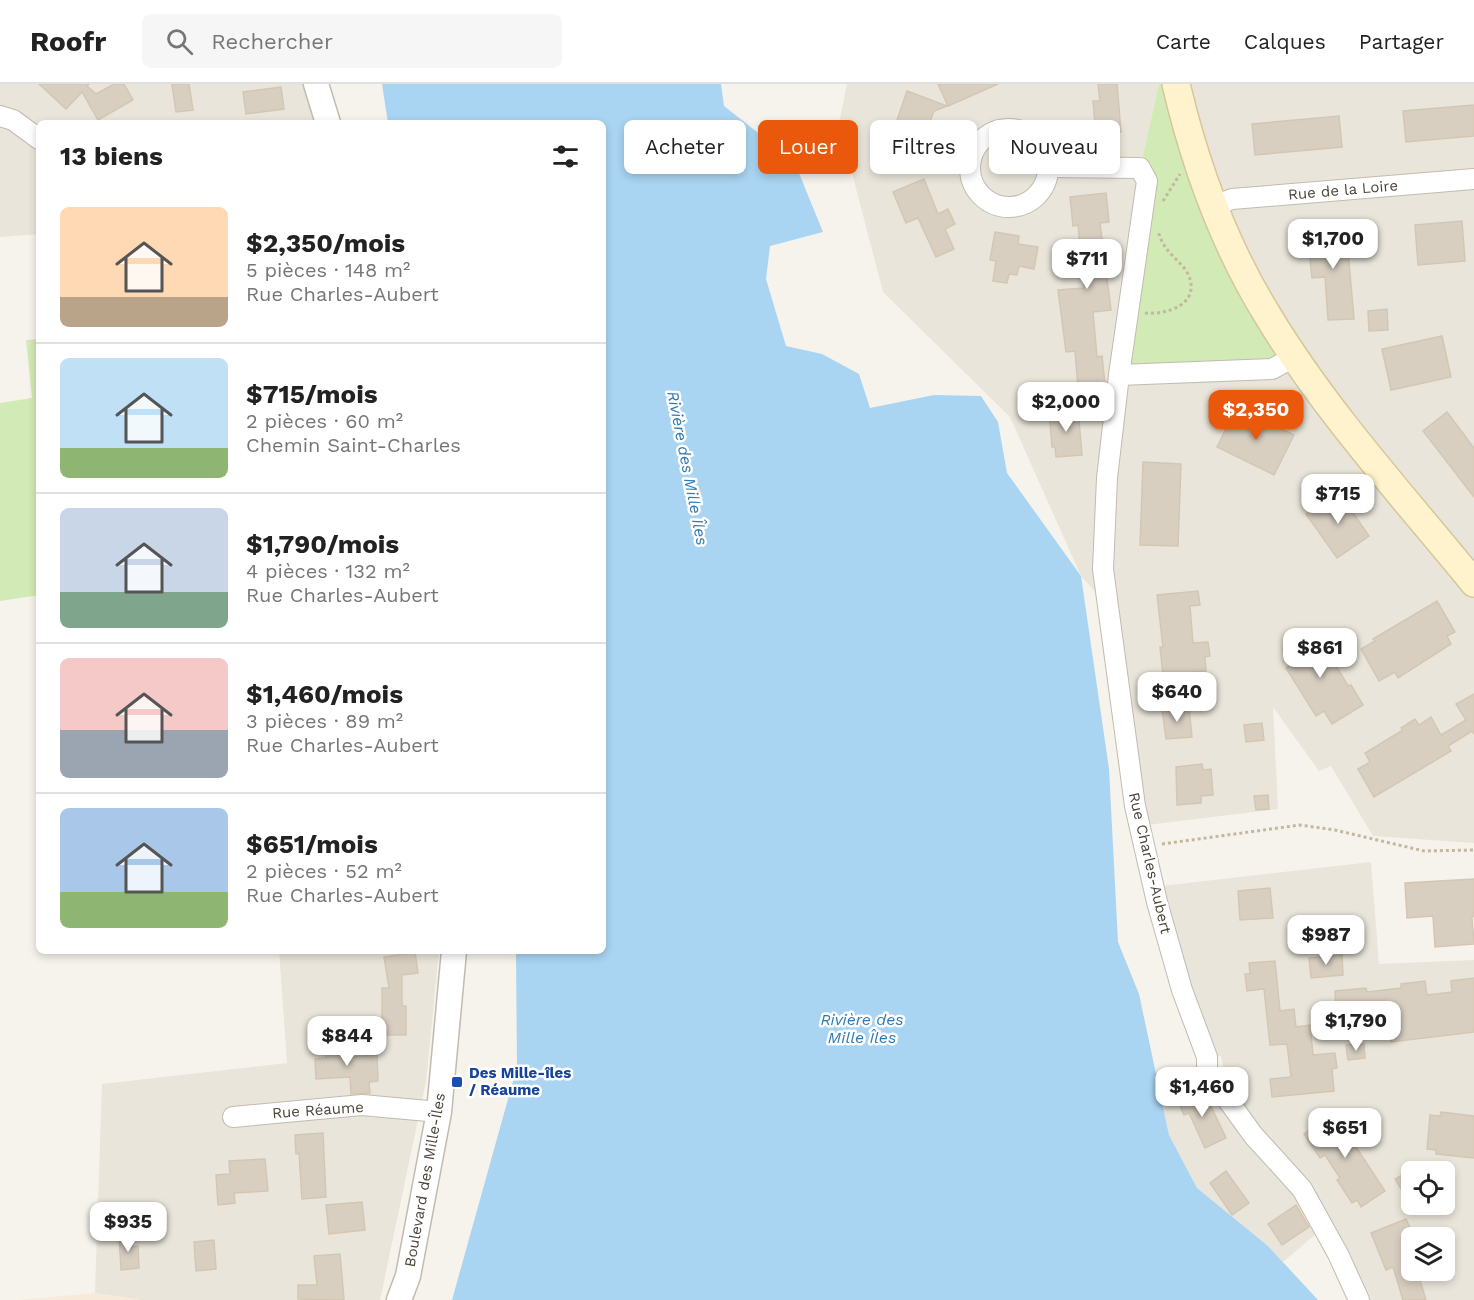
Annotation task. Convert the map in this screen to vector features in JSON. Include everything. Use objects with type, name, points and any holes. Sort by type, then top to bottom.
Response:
[{"type":"main road","points":[[1176,84],[1193,145],[1214,206],[1246,277],[1294,357],[1383,474],[1474,583]]},
{"type":"street","points":[[316,84],[327,120]]},
{"type":"street","points":[[0,116],[13,120],[36,137]]},
{"type":"street","points":[[1002,129],[1021,131],[1038,142],[1045,154],[1048,167],[1041,190],[1033,199],[1022,205],[1010,207],[998,206],[987,200],[972,181],[970,168],[972,154],[979,143],[989,134],[1002,129]]},
{"type":"street","name":"Rue Charles-Aubert","points":[[1120,168],[1140,168],[1147,181],[1119,375],[1107,478],[1103,569],[1135,806],[1157,902],[1182,990],[1207,1057],[1207,1071],[1253,1135],[1302,1189],[1338,1254],[1359,1300]]},
{"type":"street","name":"Rue de la Loire","points":[[1214,206],[1232,199],[1474,179]]},
{"type":"street","points":[[1119,375],[1272,369],[1294,357]]},
{"type":"street","name":"Boulevard des Mille-Îles","points":[[399,1300],[408,1276],[439,1112],[454,954]]},
{"type":"street","name":"Rue Réaume","points":[[233,1117],[362,1106],[439,1112]]},
{"type":"path","points":[[1160,207],[1193,145]]},
{"type":"path","points":[[1128,311],[1156,314],[1169,312],[1179,307],[1186,299],[1189,275],[1164,246],[1158,231]]},
{"type":"path","points":[[1144,846],[1300,825],[1335,830],[1424,851],[1474,850]]},
{"type":"shaded area","points":[[0,84],[306,84],[317,120],[36,120],[36,234],[0,237]]},
{"type":"shaded area","points":[[847,84],[1159,84],[1140,168],[1216,196],[1188,84],[1474,84],[1474,843],[1373,836],[1331,766],[1319,771],[1273,707],[1278,809],[1139,826],[1107,605],[1081,576],[1010,417],[883,292],[852,174],[858,174],[858,120],[840,120]]},
{"type":"shaded area","points":[[1371,862],[1379,964],[1474,960],[1474,1300],[1359,1300],[1323,1228],[1283,1262],[1268,1246],[1197,1188],[1169,1135],[1160,1093],[1207,1071],[1231,1103],[1221,1056],[1207,1057],[1153,887]]},
{"type":"shaded area","points":[[279,954],[439,954],[426,1082],[380,1300],[140,1300],[95,1293],[102,1084],[287,1063]]},
{"type":"shaded area","points":[[95,1293],[140,1300],[21,1300]]},
{"type":"green space","points":[[1159,84],[1180,84],[1193,145],[1294,357],[1119,375],[1140,168]]},
{"type":"green space","points":[[36,339],[36,595],[0,601],[0,403],[32,398],[26,340]]},
{"type":"water","name":"Rivière des Mille Îles","points":[[382,84],[721,84],[724,106],[742,120],[624,120],[624,174],[746,174],[746,123],[758,133],[758,174],[799,174],[823,232],[770,246],[766,279],[786,346],[822,354],[859,374],[870,408],[934,395],[981,396],[998,422],[1007,473],[1081,576],[1109,769],[1118,942],[1139,994],[1169,1135],[1197,1188],[1268,1246],[1318,1300],[452,1300],[517,1067],[516,954],[606,954],[606,120],[388,120]]},
{"type":"building","points":[[39,84],[89,84],[87,86],[96,94],[114,84],[124,84],[133,100],[98,120],[82,92],[66,109]]},
{"type":"building","points":[[172,84],[189,84],[193,110],[176,112]]},
{"type":"building","points":[[938,84],[998,84],[948,106]]},
{"type":"building","points":[[1098,84],[1117,84],[1120,120],[1095,120],[1093,101],[1100,101]]},
{"type":"building","points":[[281,87],[284,109],[246,114],[243,92]]},
{"type":"building","points":[[907,91],[947,106],[934,111],[931,120],[897,120]]},
{"type":"building","points":[[1474,105],[1474,136],[1406,142],[1403,111]]},
{"type":"building","points":[[1339,116],[1342,147],[1255,155],[1252,124]]},
{"type":"building","points":[[924,179],[938,214],[948,209],[955,224],[945,229],[954,249],[936,257],[918,218],[906,223],[893,192]]},
{"type":"building","points":[[1106,193],[1109,222],[1100,223],[1111,310],[1093,312],[1097,357],[1102,356],[1105,384],[1078,387],[1075,351],[1066,352],[1058,290],[1084,288],[1078,225],[1073,226],[1070,197]]},
{"type":"building","points":[[1462,221],[1465,261],[1418,265],[1415,225]]},
{"type":"building","points":[[1346,228],[1354,319],[1328,320],[1325,277],[1312,278],[1307,231]]},
{"type":"building","points":[[995,232],[1019,236],[1018,244],[1038,247],[1034,269],[1019,266],[1017,275],[1009,274],[1007,283],[993,281],[996,261],[990,260]]},
{"type":"building","points":[[1387,309],[1388,330],[1369,331],[1368,311]]},
{"type":"building","points":[[1442,336],[1451,377],[1391,390],[1382,349]]},
{"type":"building","points":[[1237,407],[1294,435],[1274,475],[1217,447]]},
{"type":"building","points":[[1078,409],[1082,455],[1056,457],[1055,447],[1052,447],[1049,411]]},
{"type":"building","points":[[1447,412],[1474,448],[1474,497],[1423,431]]},
{"type":"building","points":[[1143,462],[1181,464],[1178,546],[1140,545]]},
{"type":"building","points":[[1338,491],[1369,536],[1337,558],[1306,514]]},
{"type":"building","points":[[1198,591],[1200,605],[1190,606],[1193,643],[1208,642],[1210,656],[1205,657],[1206,671],[1163,676],[1160,647],[1163,647],[1157,595]]},
{"type":"building","points":[[1437,601],[1455,632],[1447,636],[1451,644],[1398,678],[1395,672],[1379,681],[1361,649],[1375,641],[1373,639]]},
{"type":"building","points":[[1315,630],[1348,686],[1351,685],[1363,705],[1332,724],[1324,711],[1316,716],[1286,668],[1292,664],[1283,649]]},
{"type":"building","points":[[1474,694],[1474,734],[1472,731],[1448,746],[1451,751],[1374,797],[1358,769],[1370,762],[1365,753],[1403,730],[1401,728],[1415,719],[1419,725],[1431,717],[1441,735],[1466,720],[1456,704]]},
{"type":"building","points":[[1189,707],[1192,737],[1166,739],[1162,709]]},
{"type":"building","points":[[1262,723],[1264,740],[1246,742],[1244,725]]},
{"type":"building","points":[[1202,764],[1203,770],[1211,769],[1213,795],[1201,796],[1201,803],[1177,805],[1176,767]]},
{"type":"building","points":[[1268,795],[1269,809],[1256,810],[1254,796]]},
{"type":"building","points":[[1474,879],[1474,915],[1472,918],[1474,944],[1435,947],[1433,916],[1407,918],[1405,883]]},
{"type":"building","points":[[1270,888],[1273,918],[1240,920],[1238,891]]},
{"type":"building","points":[[415,954],[418,973],[402,975],[402,1006],[406,1006],[406,1035],[382,1035],[382,988],[389,988],[384,957]]},
{"type":"building","points":[[1342,955],[1343,975],[1311,978],[1309,958]]},
{"type":"building","points":[[1275,961],[1280,1011],[1294,1009],[1296,1027],[1310,1025],[1313,1055],[1335,1053],[1337,1068],[1332,1069],[1334,1091],[1272,1097],[1270,1079],[1291,1077],[1287,1044],[1270,1045],[1264,989],[1247,991],[1245,974],[1250,974],[1249,963]]},
{"type":"building","points":[[1474,978],[1474,1032],[1391,1042],[1387,1006],[1336,1011],[1335,991],[1366,988],[1367,992],[1401,988],[1401,984],[1425,981],[1427,995],[1452,992],[1451,981]]},
{"type":"building","points":[[325,1040],[348,1040],[349,1057],[377,1055],[378,1081],[369,1082],[370,1093],[351,1094],[350,1077],[316,1079],[315,1059],[326,1058]]},
{"type":"building","points":[[1364,1044],[1365,1058],[1348,1060],[1346,1045]]},
{"type":"building","points":[[1189,1091],[1193,1099],[1205,1094],[1226,1138],[1205,1148],[1189,1113],[1184,1115],[1176,1097]]},
{"type":"building","points":[[1338,1111],[1360,1143],[1356,1147],[1385,1191],[1361,1207],[1357,1200],[1352,1203],[1325,1155],[1320,1158],[1304,1134]]},
{"type":"building","points":[[1441,1112],[1474,1116],[1474,1158],[1436,1154],[1436,1150],[1427,1149],[1430,1115],[1440,1116]]},
{"type":"building","points":[[323,1133],[326,1197],[302,1199],[299,1153],[296,1154],[295,1135]]},
{"type":"building","points":[[265,1159],[268,1191],[234,1193],[235,1203],[218,1205],[216,1175],[230,1174],[229,1161]]},
{"type":"building","points":[[1226,1171],[1249,1203],[1232,1215],[1210,1183]]},
{"type":"building","points":[[1401,1176],[1401,1189],[1395,1179]]},
{"type":"building","points":[[362,1202],[365,1230],[329,1234],[326,1205]]},
{"type":"building","points":[[1296,1205],[1309,1227],[1282,1245],[1268,1224]]},
{"type":"building","points":[[1406,1219],[1410,1227],[1401,1227],[1401,1281],[1420,1281],[1426,1300],[1403,1300],[1393,1267],[1386,1270],[1371,1233]]},
{"type":"building","points":[[132,1233],[133,1247],[138,1246],[139,1268],[121,1270],[119,1234]]},
{"type":"building","points":[[214,1240],[216,1269],[196,1271],[194,1242]]},
{"type":"building","points":[[340,1254],[344,1300],[298,1299],[298,1285],[317,1285],[314,1256]]},
{"type":"place","name":"Des Mille-îles / Réaume","points":[[457,1082]]}]
